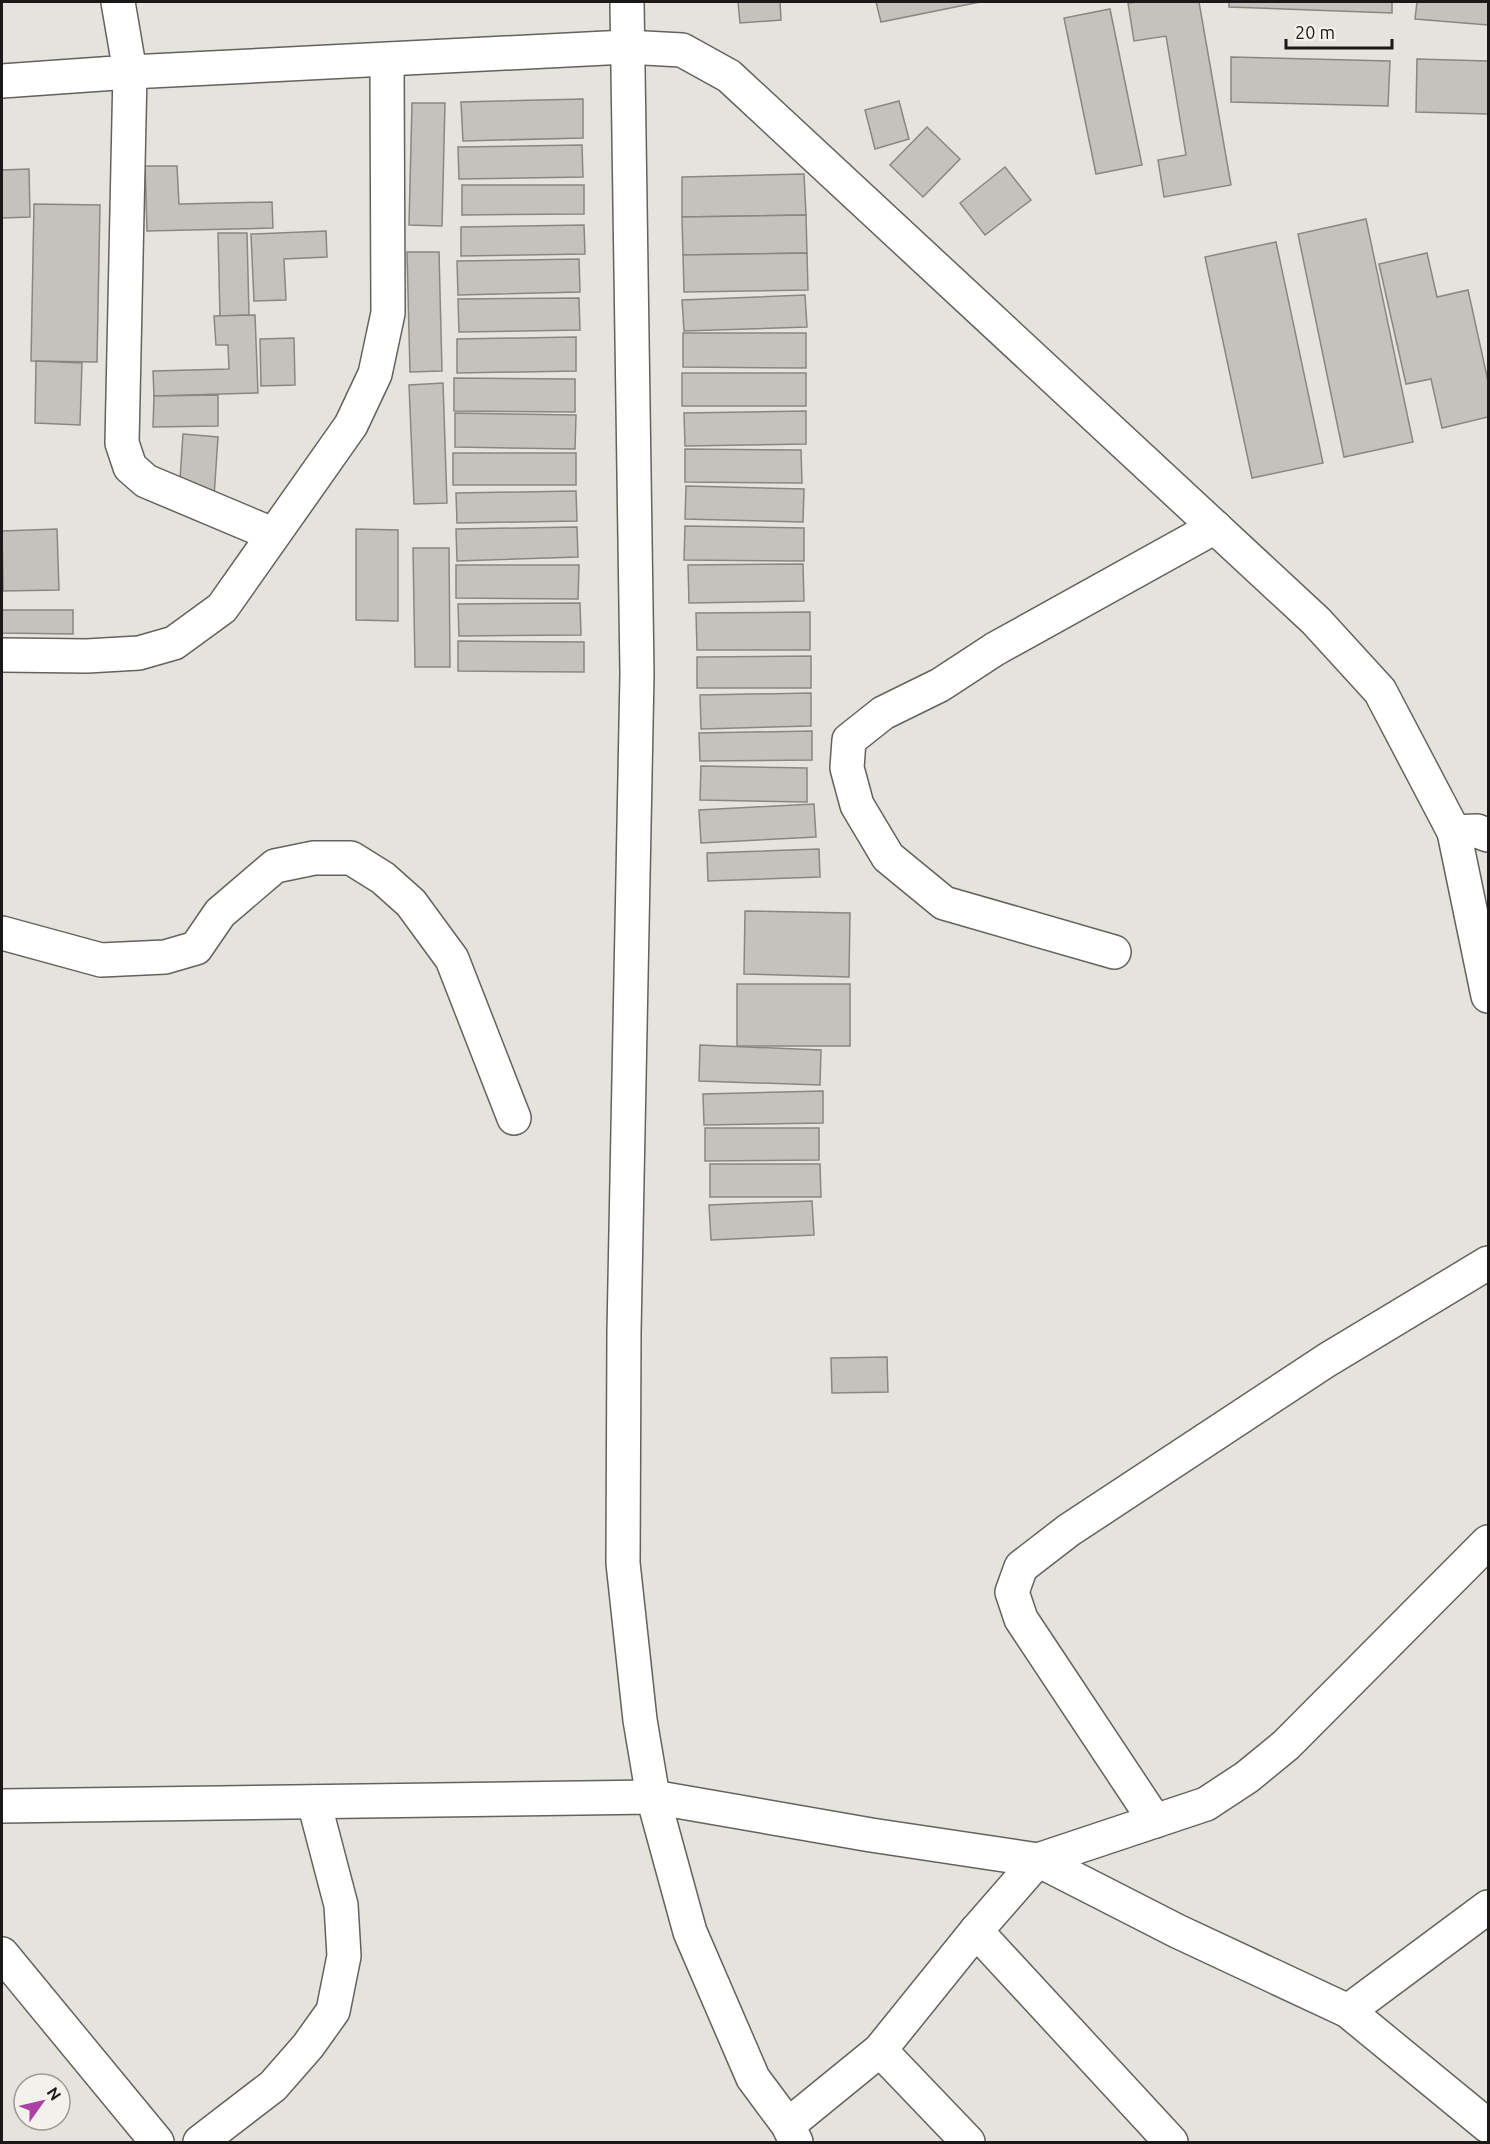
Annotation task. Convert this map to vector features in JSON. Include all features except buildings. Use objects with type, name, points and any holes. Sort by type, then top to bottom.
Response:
[{"type":"street","points":[[118,2],[130,72],[122,443],[130,467],[146,481],[272,534]]},
{"type":"street","points":[[627,2],[637,675],[624,1332],[623,1563],[640,1720],[653,1797],[690,1932],[753,2079],[792,2134],[880,2050],[976,1931],[1038,1860],[1206,1804],[1247,1777],[1286,1745],[1488,1542]]},
{"type":"street","points":[[2,81],[130,72],[387,61],[508,51],[626,47],[682,50],[729,76],[1317,621],[1380,691],[1477,829],[1488,996]]},
{"type":"street","points":[[2,655],[87,656],[139,653],[174,643],[222,608],[351,425],[375,374],[388,313],[387,61]]},
{"type":"street","points":[[1114,952],[944,903],[888,856],[857,805],[847,768],[849,741],[883,713],[940,685],[995,649],[1215,527]]},
{"type":"street","points":[[2,933],[101,960],[165,957],[196,948],[220,913],[274,866],[314,858],[351,858],[383,878],[411,903],[452,959],[514,1118]]},
{"type":"street","points":[[1155,1821],[1021,1619],[1012,1592],[1021,1567],[1069,1530],[1327,1360],[1488,1263]]},
{"type":"street","points":[[2,1806],[653,1797],[871,1835],[1038,1860],[1177,1931],[1348,2011],[1488,2126]]},
{"type":"street","points":[[200,2142],[273,2086],[308,2046],[333,2011],[344,1956],[340,1905],[314,1802]]},
{"type":"street","points":[[1348,2011],[1488,1907]]},
{"type":"street","points":[[976,1931],[1171,2142]]},
{"type":"street","points":[[2,1954],[157,2142]]},
{"type":"street","points":[[880,2050],[968,2142]]}]
